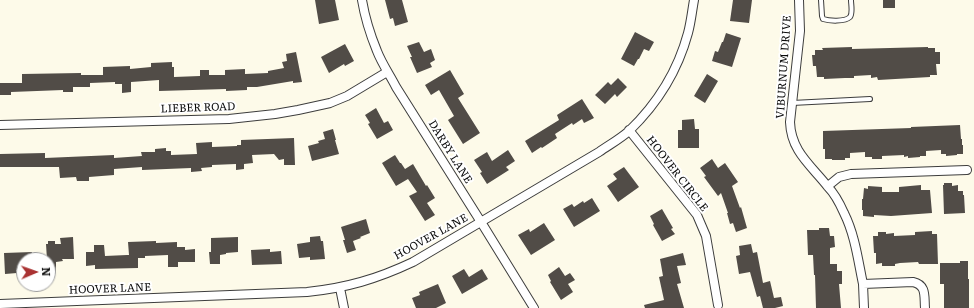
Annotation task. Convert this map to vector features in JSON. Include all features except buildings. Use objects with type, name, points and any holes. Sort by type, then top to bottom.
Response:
[{"type":"street","name":"DARBY LANE","points":[[362,0],[367,25],[377,52],[387,72],[534,308]]},
{"type":"street","name":"HOOVER LANE","points":[[0,304],[315,292],[340,288],[372,279],[404,266],[610,146],[629,130],[642,117],[662,91],[676,67],[689,31],[694,0]]},
{"type":"street","name":"VIBURNUM DRIVE","points":[[799,0],[800,31],[790,127],[794,144],[804,159],[828,186],[845,214],[852,231],[862,284],[864,308]]},
{"type":"street","name":"LIEBER ROAD","points":[[0,125],[229,119],[275,114],[330,103],[347,96],[387,72]]},
{"type":"street","name":"HOOVER CIRCLE","points":[[629,130],[697,216],[706,236],[718,305]]},
{"type":"street","points":[[828,186],[840,177],[851,174],[967,170]]},
{"type":"street","points":[[862,284],[916,283],[921,285],[924,289],[925,308]]},
{"type":"street","points":[[340,288],[344,308]]},
{"type":"lane","points":[[821,0],[823,19],[828,21],[844,20],[850,17],[851,0]]},
{"type":"lane","points":[[792,103],[870,99]]}]
